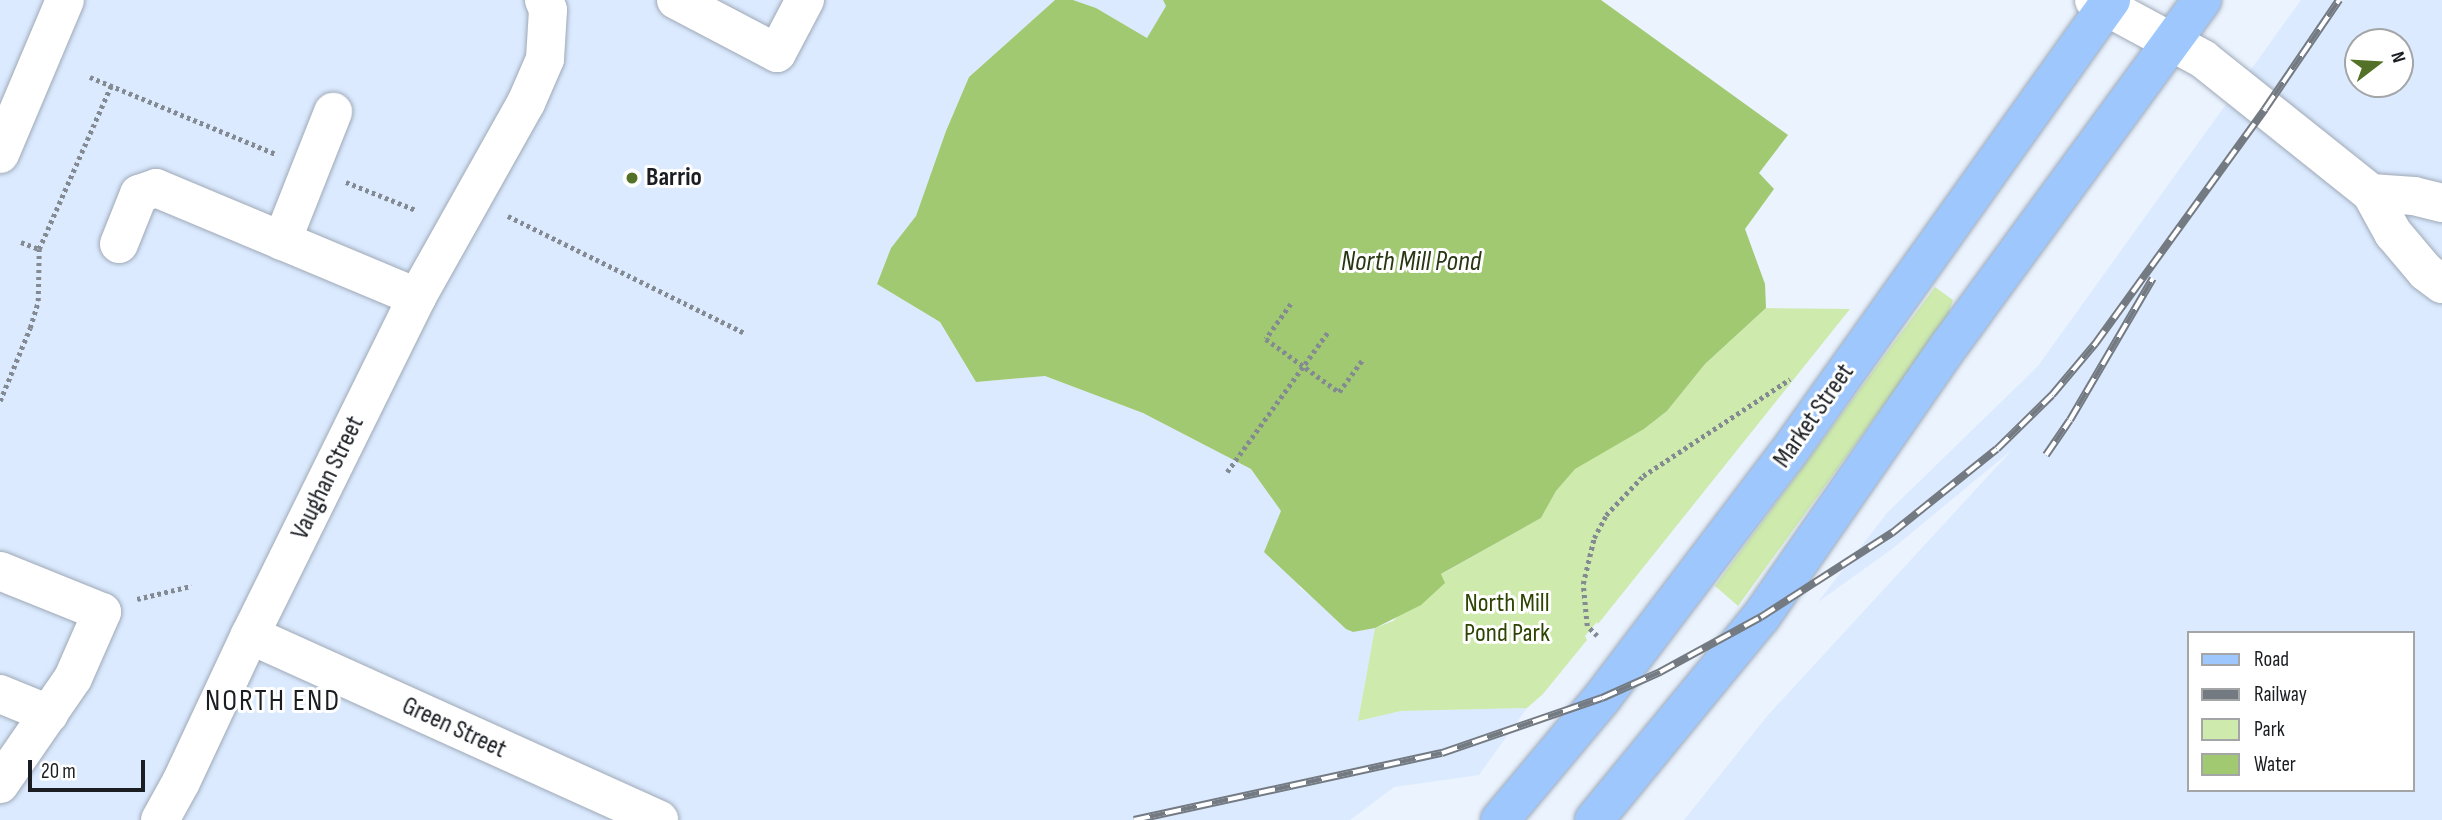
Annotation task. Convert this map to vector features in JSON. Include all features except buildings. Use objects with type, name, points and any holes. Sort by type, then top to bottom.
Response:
[{"type":"main road","points":[[1594,820],[1761,617],[1951,343],[2202,0]]},
{"type":"main road","name":"Market Street","points":[[1499,817],[1602,698],[1786,456],[2104,3]]},
{"type":"street","points":[[0,155],[65,0]]},
{"type":"street","name":"Vaughan Street","points":[[160,820],[417,297],[506,141],[545,59],[548,10],[544,0]]},
{"type":"street","points":[[676,0],[777,52],[805,0]]},
{"type":"street","points":[[2104,3],[2170,43],[2203,59],[2371,192],[2393,233],[2426,272],[2442,284]]},
{"type":"street","points":[[282,241],[333,112]]},
{"type":"street","points":[[119,244],[139,194],[156,188],[417,297]]},
{"type":"street","points":[[2371,192],[2414,196],[2442,203]]},
{"type":"street","points":[[0,571],[102,612],[73,678],[0,784]]},
{"type":"street","name":"Green Street","points":[[250,635],[659,820]]},
{"type":"street","points":[[0,694],[49,714]]},
{"type":"path","points":[[90,77],[278,155]]},
{"type":"path","points":[[0,401],[30,328],[38,300],[39,250],[111,86]]},
{"type":"path","points":[[508,215],[745,333]]},
{"type":"path","points":[[21,242],[39,250]]},
{"type":"path","points":[[1291,304],[1266,339],[1339,392],[1363,359]]},
{"type":"path","points":[[1227,472],[1328,332]]},
{"type":"path","points":[[1597,636],[1587,626],[1583,584],[1594,538],[1606,515],[1643,476],[1790,379]]},
{"type":"path","points":[[0,382],[7,385]]},
{"type":"path","points":[[136,600],[191,586]]},
{"type":"shaded area","points":[[0,0],[1055,0],[969,77],[946,131],[916,216],[891,248],[877,284],[940,322],[976,382],[1045,376],[1143,413],[1251,469],[1281,511],[1300,588],[1323,605],[1346,629],[1353,632],[1375,628],[1358,721],[1401,711],[1527,708],[1479,775],[1394,787],[1350,820],[0,820]]},
{"type":"shaded area","points":[[1073,0],[1163,0],[1166,6],[1147,38],[1096,8]]},
{"type":"shaded area","points":[[2301,0],[2442,0],[2442,820],[1684,820],[1768,715],[2013,449],[1892,549],[1818,602],[1887,513],[2038,366]]},
{"type":"green space","points":[[1935,287],[1953,300],[1947,318],[1738,606],[1715,586]]},
{"type":"green space","name":"North Mill Pond Park","points":[[1766,308],[1850,309],[1598,624],[1597,622],[1585,636],[1587,640],[1543,694],[1527,708],[1401,711],[1358,721],[1375,628],[1393,621],[1440,575],[1541,518],[1556,491],[1575,468],[1644,429],[1667,411],[1705,364]]},
{"type":"water","name":"North Mill Pond","points":[[1055,0],[1073,0],[1096,8],[1147,38],[1166,6],[1163,0],[1601,0],[1788,135],[1759,173],[1774,189],[1745,229],[1765,284],[1766,308],[1705,364],[1667,411],[1644,429],[1575,469],[1556,491],[1541,518],[1441,574],[1445,583],[1421,605],[1375,628],[1353,632],[1346,629],[1264,552],[1281,511],[1251,469],[1143,413],[1045,376],[976,382],[940,322],[877,284],[891,248],[916,216],[946,131],[969,77]]},
{"type":"railway","points":[[1134,820],[1442,753],[1602,698],[1660,672],[1761,617],[1892,533],[1997,449],[2052,395],[2095,344],[2265,109],[2339,0]]},
{"type":"railway","points":[[2046,455],[2070,420],[2153,278]]},
{"type":"place","name":"Barrio","points":[[632,178]]},
{"type":"district","name":"NORTH END","points":[[273,701]]}]
